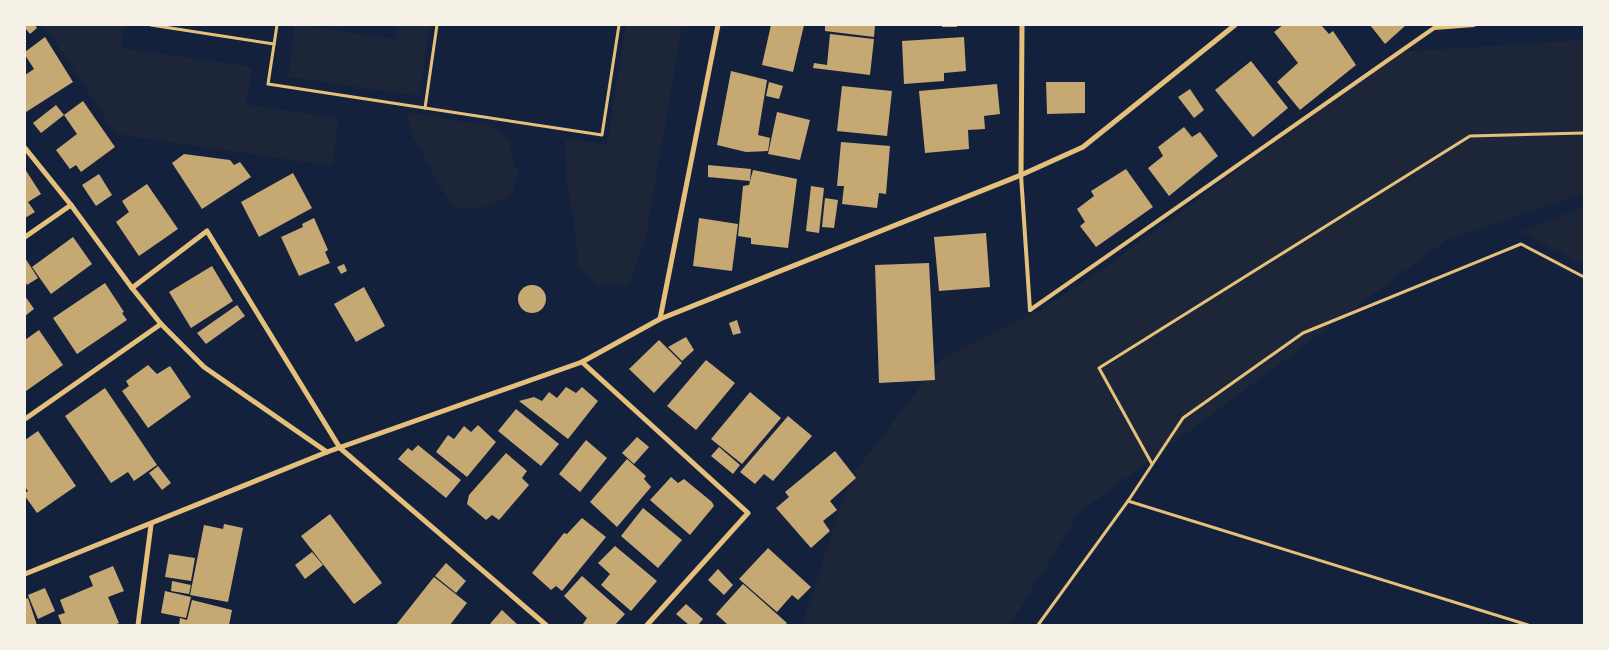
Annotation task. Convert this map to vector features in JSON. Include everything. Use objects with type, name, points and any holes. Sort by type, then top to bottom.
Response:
[{"type":"street","points":[[660,319],[718,25]]},
{"type":"street","points":[[1021,175],[1022,25]]},
{"type":"street","points":[[25,574],[327,452],[582,362],[660,319],[1021,175],[1083,148],[1235,25]]},
{"type":"street","points":[[25,148],[71,205],[161,324],[204,367],[327,452]]},
{"type":"street","points":[[25,237],[71,205]]},
{"type":"street","points":[[132,288],[207,231],[340,448],[546,625]]},
{"type":"street","points":[[25,418],[161,324]]},
{"type":"street","points":[[582,362],[748,512],[648,625]]},
{"type":"street","points":[[138,625],[151,524]]},
{"type":"lane","points":[[1021,175],[1030,310],[1433,27],[1474,25]]},
{"type":"path","points":[[151,25],[274,44]]},
{"type":"path","points":[[277,25],[268,84],[602,135],[619,25]]},
{"type":"path","points":[[425,108],[437,25]]},
{"type":"path","points":[[1152,465],[1099,368],[1470,136],[1584,133]]},
{"type":"path","points":[[1038,625],[1128,501],[1182,418],[1303,333],[1522,244],[1584,277]]},
{"type":"path","points":[[1128,501],[1528,625]]},
{"type":"shaded area","points":[[44,25],[124,25],[121,48],[252,67],[246,104],[339,118],[332,166],[116,134]]},
{"type":"shaded area","points":[[295,25],[316,25],[316,28],[395,39],[397,25],[430,25],[419,96],[288,77]]},
{"type":"shaded area","points":[[626,25],[682,25],[646,236],[629,285],[596,285],[578,265],[574,219],[566,182],[565,139],[607,144]]},
{"type":"shaded area","points":[[1584,40],[1584,193],[1445,241],[1079,513],[1010,625],[802,625],[850,478],[942,358],[1041,310],[1110,264],[1398,52]]},
{"type":"shaded area","points":[[406,112],[490,126],[510,141],[512,159],[519,173],[510,197],[481,208],[453,208],[413,138]]},
{"type":"shaded area","points":[[1584,207],[1584,265],[1521,232]]},
{"type":"building","points":[[25,25],[35,25],[37,28],[30,34]]},
{"type":"building","points":[[771,25],[804,25],[793,72],[762,65]]},
{"type":"building","points":[[825,25],[875,25],[874,37],[825,31]]},
{"type":"building","points":[[942,25],[957,25],[957,27],[942,27]]},
{"type":"building","points":[[1283,25],[1321,25],[1329,34],[1333,31],[1356,65],[1300,110],[1277,82],[1298,63],[1274,32]]},
{"type":"building","points":[[1370,25],[1406,25],[1385,44]]},
{"type":"building","points":[[830,34],[874,39],[870,75],[813,68],[814,63],[827,65]]},
{"type":"building","points":[[45,37],[73,82],[26,112],[25,75],[34,69],[25,52]]},
{"type":"building","points":[[964,37],[966,71],[944,73],[944,81],[904,84],[902,41]]},
{"type":"building","points":[[1251,61],[1288,108],[1253,137],[1215,90]]},
{"type":"building","points":[[731,71],[767,80],[758,135],[770,138],[768,151],[746,152],[717,145]]},
{"type":"building","points":[[769,82],[783,86],[779,99],[766,96]]},
{"type":"building","points":[[1046,82],[1085,82],[1085,113],[1047,114]]},
{"type":"building","points":[[997,84],[1000,114],[984,116],[985,129],[968,130],[969,149],[925,153],[919,91]]},
{"type":"building","points":[[842,86],[892,91],[887,136],[837,131]]},
{"type":"building","points":[[1190,89],[1204,110],[1194,118],[1178,97]]},
{"type":"building","points":[[83,101],[115,147],[81,172],[76,165],[70,169],[56,150],[77,134],[64,115]]},
{"type":"building","points":[[56,105],[64,115],[41,133],[33,123]]},
{"type":"building","points":[[777,112],[810,120],[800,160],[768,154]]},
{"type":"building","points":[[1184,127],[1192,137],[1200,132],[1218,156],[1169,196],[1148,168],[1163,156],[1158,147]]},
{"type":"building","points":[[841,142],[890,146],[886,194],[879,193],[877,208],[842,204],[844,186],[837,186]]},
{"type":"building","points":[[184,154],[230,160],[234,165],[240,162],[251,177],[202,209],[172,163]]},
{"type":"building","points":[[708,165],[751,169],[750,181],[708,177]]},
{"type":"building","points":[[25,169],[41,194],[28,202],[35,212],[25,218]]},
{"type":"building","points":[[1126,169],[1153,207],[1096,247],[1080,226],[1085,222],[1077,209],[1094,196],[1091,191]]},
{"type":"building","points":[[753,170],[797,179],[788,248],[751,244],[751,238],[738,236],[743,186],[749,185]]},
{"type":"building","points":[[293,173],[312,208],[259,237],[241,202]]},
{"type":"building","points":[[99,174],[112,195],[96,206],[82,185]]},
{"type":"building","points":[[147,184],[178,229],[139,256],[116,222],[129,212],[122,201]]},
{"type":"building","points":[[811,186],[824,188],[819,233],[806,231]]},
{"type":"building","points":[[825,198],[838,200],[834,228],[822,227]]},
{"type":"building","points":[[314,218],[328,250],[325,252],[330,263],[299,276],[281,237],[303,227],[302,224]]},
{"type":"building","points":[[699,218],[738,224],[732,271],[693,266]]},
{"type":"building","points":[[986,233],[990,287],[939,291],[934,237]]},
{"type":"building","points":[[73,237],[92,264],[51,294],[32,267]]},
{"type":"building","points":[[25,258],[38,278],[27,285],[25,281]]},
{"type":"building","points":[[929,263],[935,380],[879,383],[875,265]]},
{"type":"building","points":[[344,264],[347,271],[341,274],[337,267]]},
{"type":"building","points":[[212,266],[233,301],[191,328],[169,292]]},
{"type":"building","points":[[105,283],[124,312],[122,313],[127,320],[77,354],[53,318]]},
{"type":"building","points":[[532,285],[542,289],[546,299],[542,309],[532,313],[522,309],[518,299],[522,289]]},
{"type":"building","points":[[364,287],[385,326],[356,342],[334,304]]},
{"type":"building","points":[[25,296],[34,309],[25,316]]},
{"type":"building","points":[[237,305],[245,316],[206,344],[197,333]]},
{"type":"building","points":[[737,320],[741,333],[733,335],[729,323]]},
{"type":"building","points":[[39,330],[63,365],[26,391],[25,340]]},
{"type":"building","points":[[686,337],[694,350],[682,361],[668,347]]},
{"type":"building","points":[[659,340],[682,363],[654,393],[629,369]]},
{"type":"building","points":[[706,360],[735,383],[696,430],[667,406]]},
{"type":"building","points":[[148,365],[157,374],[170,366],[191,397],[148,428],[122,391],[129,386],[126,381]]},
{"type":"building","points":[[566,387],[576,393],[582,387],[598,401],[568,439],[519,401],[534,397],[542,401],[549,392],[557,398]]},
{"type":"building","points":[[105,388],[157,465],[134,481],[128,472],[111,483],[65,416]]},
{"type":"building","points":[[750,392],[781,418],[742,464],[711,439]]},
{"type":"building","points":[[516,409],[559,444],[541,466],[498,431]]},
{"type":"building","points":[[788,416],[812,436],[773,481],[764,474],[755,484],[740,472]]},
{"type":"building","points":[[478,425],[496,442],[467,477],[436,452],[448,435],[454,439],[464,426],[471,432]]},
{"type":"building","points":[[38,431],[76,486],[37,513],[25,496],[25,493],[28,491],[25,487],[25,440]]},
{"type":"building","points":[[637,437],[649,447],[634,464],[622,453]]},
{"type":"building","points":[[586,440],[607,458],[580,492],[559,474]]},
{"type":"building","points":[[418,445],[461,480],[446,498],[398,459],[408,448],[412,451]]},
{"type":"building","points":[[719,447],[740,465],[733,474],[711,456]]},
{"type":"building","points":[[835,451],[856,478],[830,501],[837,510],[823,521],[830,531],[811,548],[776,508],[789,497],[785,492]]},
{"type":"building","points":[[506,453],[527,471],[522,478],[529,485],[499,520],[492,515],[486,520],[467,504],[469,495]]},
{"type":"building","points":[[627,459],[646,476],[644,479],[651,487],[617,527],[590,502]]},
{"type":"building","points":[[158,466],[171,483],[162,490],[149,473]]},
{"type":"building","points":[[671,477],[678,483],[684,479],[712,502],[714,506],[690,535],[650,500]]},
{"type":"building","points":[[643,508],[682,540],[658,568],[621,536]]},
{"type":"building","points":[[330,514],[382,583],[354,604],[301,536]]},
{"type":"building","points":[[582,518],[606,537],[562,591],[556,586],[551,590],[532,573],[564,533],[567,534]]},
{"type":"building","points":[[224,524],[243,528],[228,602],[190,595],[204,525],[223,529]]},
{"type":"building","points":[[615,546],[657,581],[631,611],[601,585],[610,574],[598,563]]},
{"type":"building","points":[[768,548],[811,587],[798,600],[792,595],[777,612],[739,579]]},
{"type":"building","points":[[312,552],[323,565],[305,579],[295,565]]},
{"type":"building","points":[[169,554],[195,558],[191,581],[165,577]]},
{"type":"building","points":[[446,563],[466,581],[456,593],[435,576]]},
{"type":"building","points":[[113,566],[124,591],[108,597],[119,623],[114,625],[62,625],[58,615],[65,613],[60,600],[93,586],[89,576]]},
{"type":"building","points":[[718,569],[733,585],[724,595],[708,580]]},
{"type":"building","points":[[582,576],[625,614],[615,625],[583,624],[587,618],[564,596]]},
{"type":"building","points":[[434,577],[467,603],[450,625],[396,625]]},
{"type":"building","points":[[172,581],[191,585],[189,594],[171,591]]},
{"type":"building","points":[[743,584],[787,623],[785,625],[728,625],[716,614]]},
{"type":"building","points":[[45,588],[55,611],[38,619],[28,595]]},
{"type":"building","points":[[165,591],[191,597],[186,618],[161,613]]},
{"type":"building","points":[[28,598],[37,625],[25,625],[25,599]]},
{"type":"building","points":[[192,600],[232,610],[229,625],[179,625],[180,618],[187,620]]},
{"type":"building","points":[[686,604],[703,619],[698,625],[689,625],[676,614]]},
{"type":"building","points":[[502,610],[518,625],[489,625]]}]
